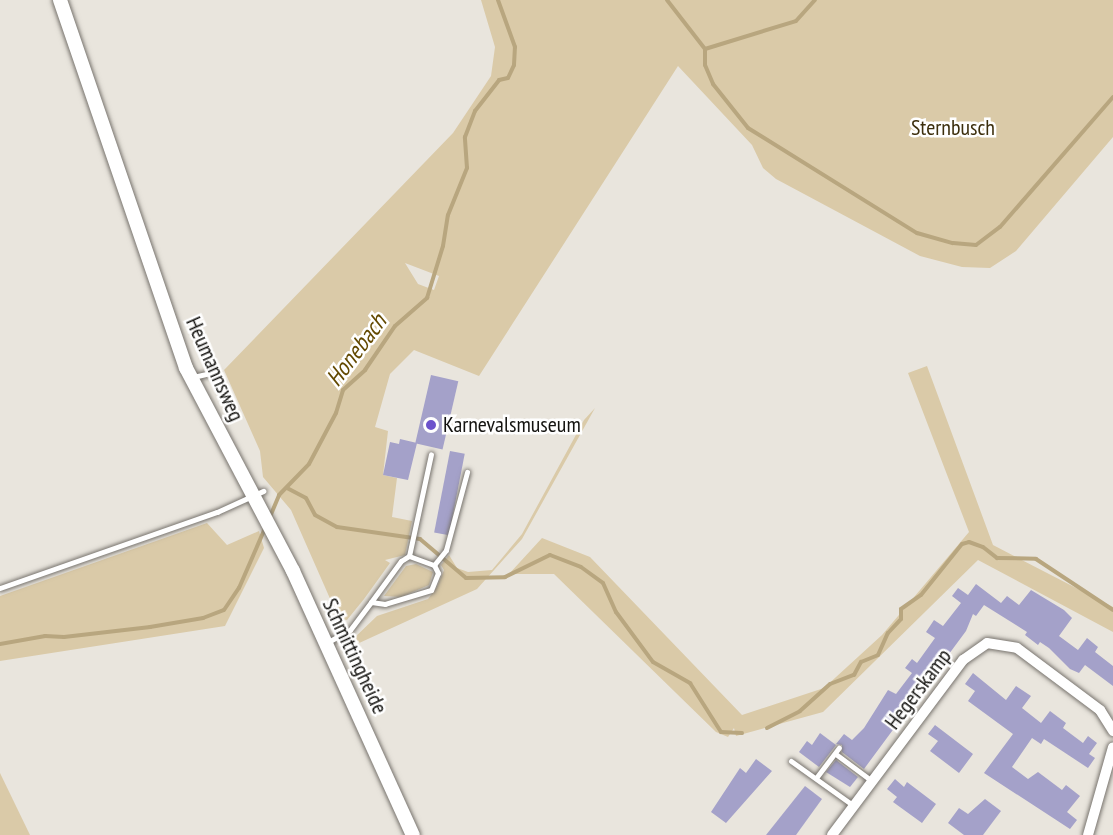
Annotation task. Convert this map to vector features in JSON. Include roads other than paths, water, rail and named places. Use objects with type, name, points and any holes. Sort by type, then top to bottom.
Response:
[{"type":"street","name":"Heumannsweg","points":[[60,0],[191,377],[258,494]]},
{"type":"street","name":"Schmittingheide","points":[[258,494],[260,509],[326,643],[414,835]]},
{"type":"street","name":"Hegerskamp","points":[[832,835],[963,660],[987,643],[1017,648],[1100,710],[1113,731]]},
{"type":"street","points":[[1088,835],[1113,747]]},
{"type":"lane","points":[[191,377],[215,372]]},
{"type":"lane","points":[[326,643],[350,630],[409,556],[431,454]]},
{"type":"lane","points":[[371,602],[386,604],[431,590],[438,573],[436,563],[446,550],[467,472]]},
{"type":"lane","points":[[0,588],[258,494]]},
{"type":"lane","points":[[409,556],[436,563]]},
{"type":"lane","points":[[816,778],[839,748]]},
{"type":"lane","points":[[837,754],[872,781]]},
{"type":"lane","points":[[791,761],[854,806]]},
{"type":"waterway","name":"Honebach","points":[[269,519],[279,495],[309,464],[336,413],[343,390],[365,370],[395,326],[427,298],[443,246],[448,215],[467,168],[465,137],[475,111],[499,80],[508,78],[514,65],[515,47],[498,0]]},
{"type":"waterway","points":[[667,0],[705,49],[705,65],[713,84],[748,128],[917,233],[953,243],[976,245],[1000,227],[1113,97]]},
{"type":"waterway","points":[[705,49],[796,21],[815,0]]},
{"type":"waterway","points":[[287,488],[306,498],[315,515],[337,527],[420,539],[466,578],[505,577],[550,555],[581,567],[603,583],[616,612],[653,662],[690,683],[721,732],[742,733]]},
{"type":"waterway","name":"Honebach","points":[[0,644],[45,636],[64,637],[150,627],[203,618],[224,610],[239,588],[266,526]]},
{"type":"waterway","points":[[767,728],[800,711],[830,684],[854,675],[861,662],[878,655],[888,633],[901,619],[901,609],[921,595],[962,544],[969,542],[983,547],[997,558],[1036,559],[1113,610]]},
{"type":"place","name":"Karnevalsmuseum","points":[[431,425]]},
{"type":"park label","name":"Sternbusch","points":[[953,128]]}]
